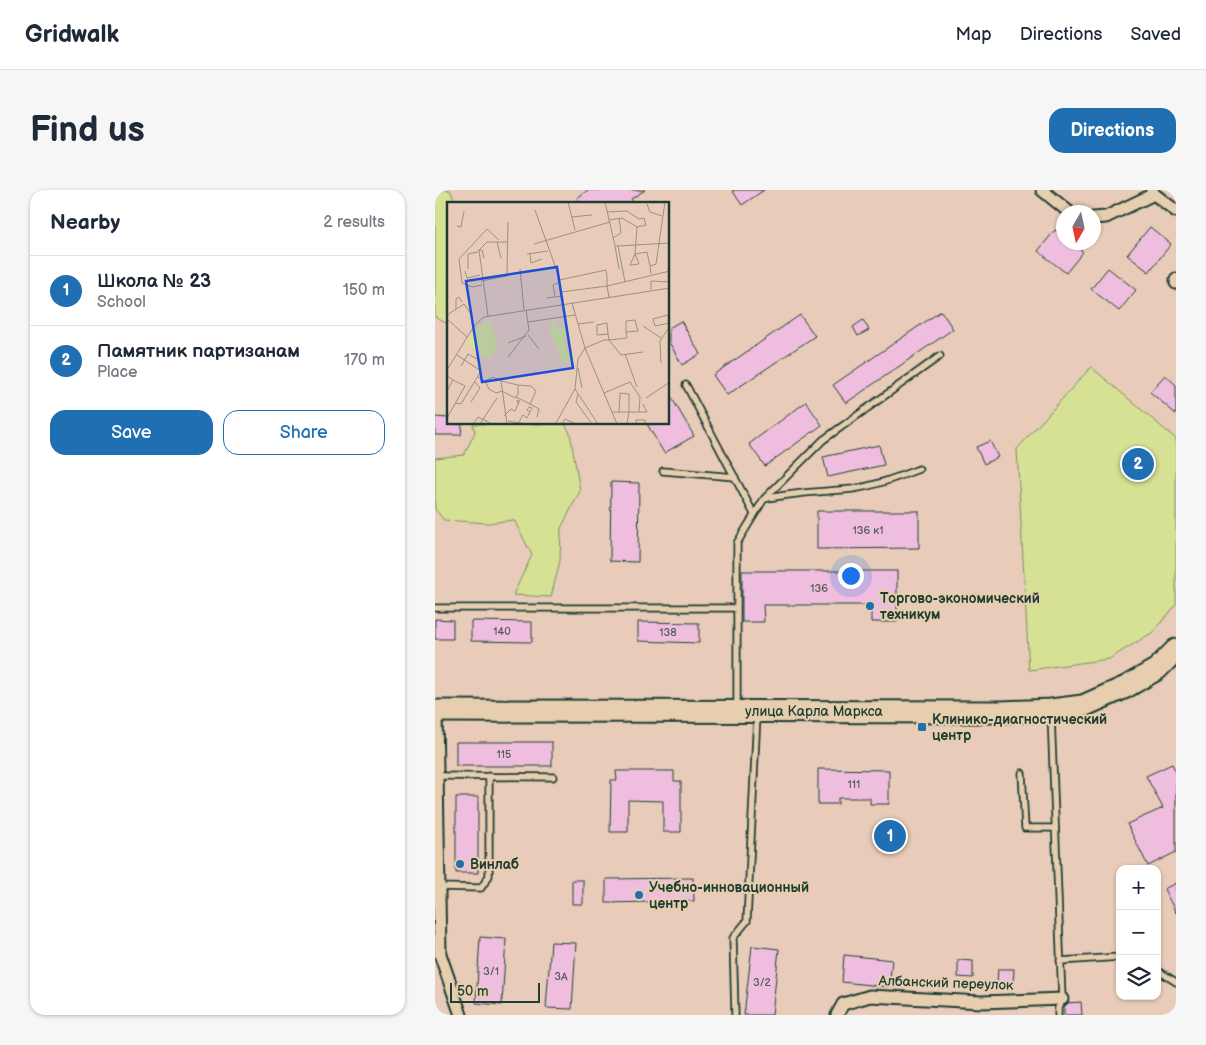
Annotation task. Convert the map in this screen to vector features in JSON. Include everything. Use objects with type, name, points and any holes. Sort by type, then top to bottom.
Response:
[{"type":"highway","name":"улица Карла Маркса","points":[[435,711],[747,710],[1001,712],[1051,710],[1083,706],[1127,687],[1157,669],[1176,650]]},
{"type":"street","points":[[1042,190],[1060,205]]},
{"type":"street","points":[[1101,217],[1106,217],[1153,192],[1176,211]]},
{"type":"street","points":[[435,711],[439,887],[437,907],[440,954],[461,1015]]},
{"type":"street","name":"Албанский переулок","points":[[837,1015],[843,1004],[870,996],[981,1002],[1062,999]]},
{"type":"lane","points":[[735,1015],[733,938],[747,921],[747,710],[737,608],[737,543],[763,499],[823,440],[940,356]]},
{"type":"lane","points":[[686,385],[755,514]]},
{"type":"lane","points":[[763,499],[854,489],[884,482],[919,469]]},
{"type":"lane","points":[[663,471],[735,477]]},
{"type":"lane","points":[[435,608],[737,608]]},
{"type":"lane","points":[[1051,710],[1062,999],[1058,1008],[1058,1015]]},
{"type":"lane","points":[[1022,773],[1025,828],[1055,828]]},
{"type":"lane","points":[[437,776],[553,777]]},
{"type":"lane","points":[[439,887],[481,888],[489,876],[489,776]]},
{"type":"lane","points":[[1060,961],[1116,957]]},
{"type":"lane","points":[[1161,973],[1176,982]]},
{"type":"green space","points":[[435,190],[450,190],[455,202],[447,202],[447,324],[435,317]]},
{"type":"green space","points":[[1091,367],[1176,439],[1176,605],[1153,632],[1109,659],[1029,670],[1017,449]]},
{"type":"green space","points":[[473,425],[566,425],[570,433],[580,491],[561,528],[560,561],[551,597],[513,595],[532,555],[514,520],[488,523],[444,520],[435,509],[435,458],[464,455],[475,432]]},
{"type":"building","points":[[588,190],[645,190],[631,199],[633,202],[580,202],[577,198]]},
{"type":"building","points":[[732,190],[764,190],[742,205]]},
{"type":"building","points":[[1150,227],[1171,244],[1149,272],[1127,255]]},
{"type":"building","points":[[1055,230],[1056,250],[1081,250],[1083,252],[1066,273],[1038,251]]},
{"type":"building","points":[[1108,268],[1136,290],[1119,311],[1091,289]]},
{"type":"building","points":[[941,311],[953,329],[846,403],[833,385]]},
{"type":"building","points":[[800,315],[815,336],[727,395],[713,375]]},
{"type":"building","points":[[863,320],[869,330],[858,336],[853,327]]},
{"type":"building","points":[[681,321],[700,354],[682,365],[670,344],[670,327]]},
{"type":"building","points":[[1165,375],[1176,385],[1176,414],[1150,392]]},
{"type":"building","points":[[670,395],[694,436],[664,453],[648,425],[670,425]]},
{"type":"building","points":[[806,402],[822,425],[765,466],[749,444]]},
{"type":"building","points":[[435,417],[447,418],[447,425],[462,425],[461,435],[435,435]]},
{"type":"building","points":[[990,441],[998,457],[984,464],[976,447]]},
{"type":"building","points":[[879,445],[884,465],[828,477],[823,457]]},
{"type":"building","points":[[611,482],[639,483],[638,562],[610,561]]},
{"type":"building","points":[[817,511],[919,511],[919,548],[817,549]]},
{"type":"building","points":[[742,571],[897,571],[897,622],[871,622],[871,605],[763,605],[764,622],[742,622]]},
{"type":"building","points":[[435,619],[453,620],[453,639],[435,639]]},
{"type":"building","points":[[471,621],[532,622],[532,642],[471,641]]},
{"type":"building","points":[[638,622],[699,623],[699,643],[638,641]]},
{"type":"building","points":[[456,742],[552,742],[552,766],[456,766]]},
{"type":"building","points":[[1172,764],[1176,772],[1176,852],[1150,865],[1148,865],[1127,824],[1163,808],[1146,776]]},
{"type":"building","points":[[818,769],[889,770],[889,804],[870,804],[870,798],[838,798],[838,804],[818,804]]},
{"type":"building","points":[[616,771],[674,771],[674,781],[681,781],[681,832],[663,832],[663,801],[628,800],[628,832],[610,832],[611,780],[617,780]]},
{"type":"building","points":[[456,797],[478,797],[478,873],[456,873]]},
{"type":"building","points":[[693,878],[694,901],[606,903],[606,879]]},
{"type":"building","points":[[572,880],[583,880],[583,904],[572,904]]},
{"type":"building","points":[[1176,883],[1176,913],[1164,889]]},
{"type":"building","points":[[480,937],[506,939],[502,1005],[476,1003]]},
{"type":"building","points":[[551,942],[576,943],[572,1009],[546,1008]]},
{"type":"building","points":[[752,946],[779,949],[772,1015],[744,1015]]},
{"type":"building","points":[[844,955],[892,960],[889,987],[842,982]]},
{"type":"building","points":[[958,960],[973,961],[973,978],[958,977]]},
{"type":"building","points":[[998,969],[1014,969],[1013,984],[997,983]]},
{"type":"building","points":[[1081,1002],[1082,1015],[1064,1015],[1064,1007],[1068,1003]]},
{"type":"place","name":"Памятник партизанам","points":[[1138,464]]},
{"type":"place","name":"Торгово-экономический техникум","points":[[870,606]]},
{"type":"place","name":"Клинико-диагностический центр","points":[[922,727]]},
{"type":"place","name":"Школа № 23","points":[[890,836]]},
{"type":"place","name":"Винлаб","points":[[460,864]]},
{"type":"place","name":"Учебно-инновационный центр","points":[[639,895]]}]
